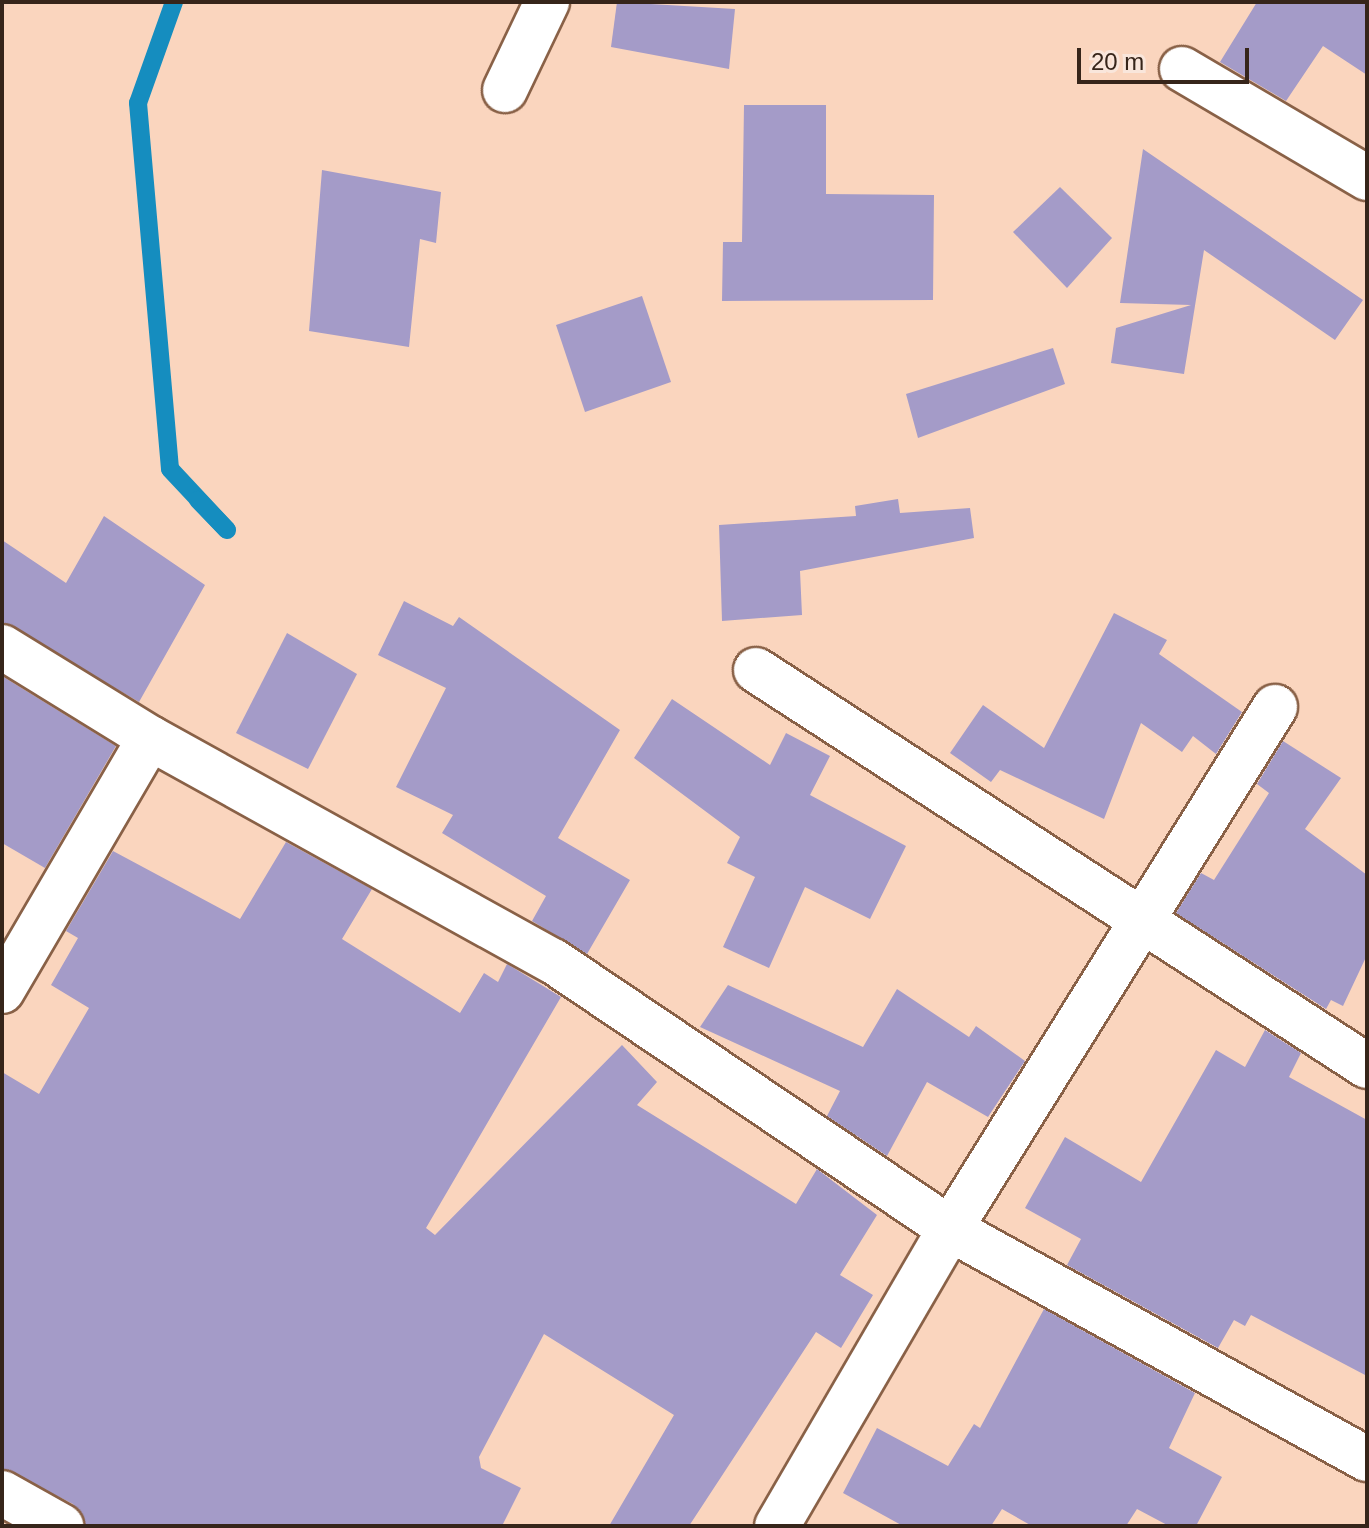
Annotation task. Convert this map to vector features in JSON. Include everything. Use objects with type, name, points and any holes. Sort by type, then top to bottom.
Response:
[{"type":"street","points":[[505,90],[547,2]]},
{"type":"street","points":[[1182,69],[1367,178]]},
{"type":"street","points":[[2,647],[150,738],[553,961],[950,1229],[1367,1459]]},
{"type":"street","points":[[756,670],[1140,922],[1367,1066]]},
{"type":"street","points":[[777,1526],[950,1229],[1275,707]]},
{"type":"street","points":[[2,991],[150,738]]},
{"type":"street","points":[[2,1493],[61,1526]]},
{"type":"building","points":[[617,2],[735,9],[729,69],[611,47]]},
{"type":"building","points":[[1257,2],[1367,2],[1367,75],[1323,46],[1286,101],[1220,62]]},
{"type":"building","points":[[744,105],[826,105],[826,194],[934,195],[933,300],[722,301],[723,242],[742,242]]},
{"type":"building","points":[[1143,149],[1363,300],[1335,340],[1204,250],[1184,374],[1111,363],[1116,328],[1191,305],[1120,303]]},
{"type":"building","points":[[322,170],[441,192],[436,243],[420,239],[409,347],[309,331]]},
{"type":"building","points":[[1060,187],[1112,238],[1067,288],[1013,232]]},
{"type":"building","points":[[642,296],[671,382],[585,412],[556,325]]},
{"type":"building","points":[[1053,348],[1065,384],[918,438],[906,394]]},
{"type":"building","points":[[898,499],[900,513],[970,508],[974,538],[800,571],[802,615],[722,621],[719,525],[856,516],[855,506]]},
{"type":"building","points":[[104,516],[205,585],[139,702],[2,622],[2,540],[66,583]]},
{"type":"building","points":[[404,601],[453,626],[459,617],[620,730],[558,838],[630,880],[587,954],[532,921],[546,896],[442,833],[453,815],[396,787],[446,688],[378,655]]},
{"type":"building","points":[[1114,613],[1167,640],[1159,654],[1242,712],[1216,754],[1193,736],[1182,752],[1141,723],[1104,819],[1000,770],[991,782],[950,753],[983,705],[1044,748]]},
{"type":"building","points":[[287,633],[357,674],[308,769],[236,733]]},
{"type":"building","points":[[2,676],[116,746],[45,868],[2,843]]},
{"type":"building","points":[[672,699],[770,765],[786,733],[830,756],[810,795],[906,846],[870,919],[805,887],[769,968],[723,947],[755,877],[727,863],[740,837],[634,758]]},
{"type":"building","points":[[1283,741],[1341,778],[1305,829],[1367,875],[1367,955],[1343,1006],[1331,1000],[1326,1009],[1176,913],[1201,873],[1214,880],[1269,793],[1257,784]]},
{"type":"building","points":[[286,842],[372,889],[342,939],[460,1013],[484,973],[498,982],[507,964],[561,997],[426,1228],[435,1235],[622,1045],[657,1082],[637,1105],[796,1204],[817,1169],[877,1215],[840,1275],[873,1295],[841,1348],[816,1332],[689,1526],[609,1526],[674,1415],[544,1334],[479,1457],[481,1468],[521,1488],[502,1526],[86,1526],[73,1504],[2,1468],[2,1072],[39,1094],[89,1008],[51,985],[78,938],[66,931],[113,851],[240,919]]},
{"type":"building","points":[[728,985],[863,1047],[897,989],[969,1037],[976,1026],[1025,1061],[988,1117],[927,1082],[887,1156],[827,1116],[840,1091],[700,1027]]},
{"type":"building","points":[[1265,1030],[1301,1053],[1289,1077],[1367,1120],[1367,1376],[1251,1315],[1245,1326],[1234,1320],[1218,1348],[1067,1265],[1081,1239],[1025,1208],[1065,1137],[1141,1182],[1216,1050],[1245,1067]]},
{"type":"building","points":[[1044,1309],[1195,1393],[1169,1448],[1222,1477],[1196,1526],[1169,1526],[1137,1509],[1126,1526],[1032,1526],[1002,1509],[991,1526],[903,1526],[843,1493],[877,1428],[948,1466],[974,1424],[980,1428]]},
{"type":"waterway","points":[[174,2],[138,103],[170,469],[227,530],[198,500]]}]
